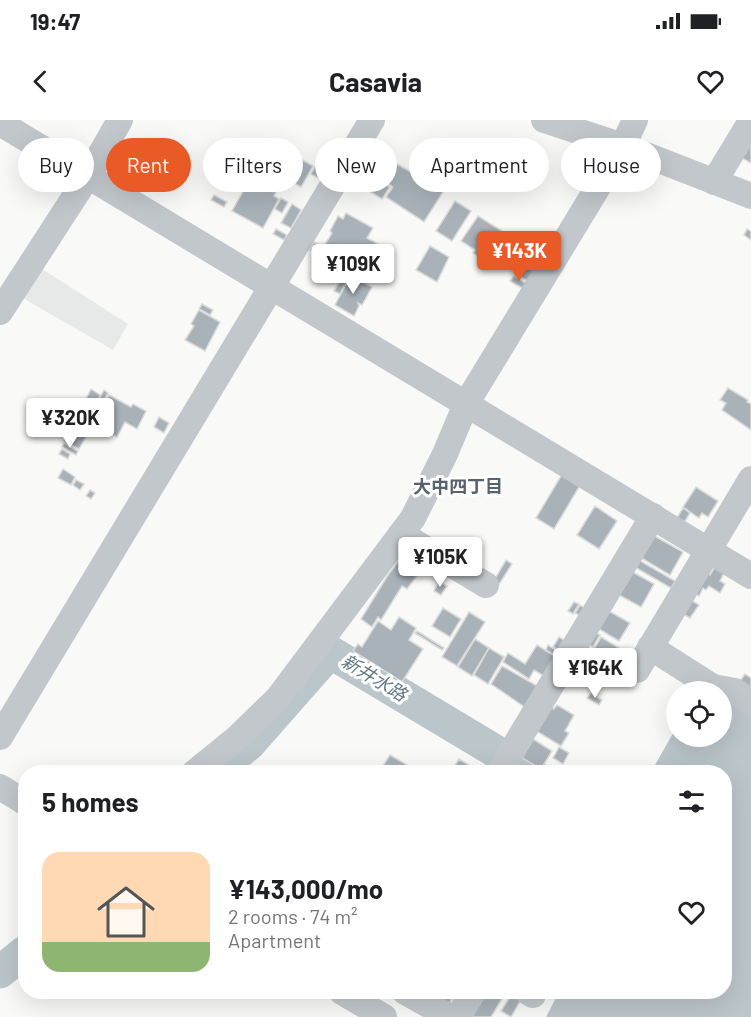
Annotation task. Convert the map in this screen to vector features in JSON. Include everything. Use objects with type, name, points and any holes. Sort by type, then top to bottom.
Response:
[{"type":"street","points":[[94,166],[120,120]]},
{"type":"street","points":[[0,737],[372,120]]},
{"type":"street","points":[[544,120],[598,138]]},
{"type":"street","points":[[626,138],[635,120]]},
{"type":"street","points":[[714,182],[751,121]]},
{"type":"street","points":[[0,123],[25,138]]},
{"type":"street","points":[[661,161],[751,196]]},
{"type":"street","points":[[94,180],[751,576]]},
{"type":"street","points":[[0,312],[78,192]]},
{"type":"street","points":[[204,765],[238,737],[278,698],[413,518],[446,454],[466,404],[594,192]]},
{"type":"street","points":[[637,670],[751,479]]},
{"type":"street","points":[[503,765],[653,516]]},
{"type":"street","points":[[401,534],[486,585]]},
{"type":"street","points":[[650,647],[713,687],[735,691],[751,702]]},
{"type":"street","points":[[0,787],[18,797]]},
{"type":"street","points":[[418,999],[450,1017]]},
{"type":"street","points":[[458,1017],[469,999]]},
{"type":"street","points":[[354,1000],[384,1017]]},
{"type":"shaded area","points":[[39,267],[128,324],[113,350],[21,297]]},
{"type":"shaded area","points":[[732,703],[751,712],[751,1017],[546,1017],[555,999],[732,999],[732,765],[655,765],[666,746],[732,747]]},
{"type":"building","points":[[751,137],[751,163],[740,157]]},
{"type":"building","points":[[303,160],[313,166],[303,184]]},
{"type":"building","points":[[397,164],[409,171],[409,192],[443,192],[424,222],[386,197],[390,192],[397,192]]},
{"type":"building","points":[[243,192],[276,192],[274,196],[279,199],[263,228],[232,211]]},
{"type":"building","points":[[371,192],[387,192],[382,199]]},
{"type":"building","points":[[214,195],[227,202],[224,207],[211,200]]},
{"type":"building","points":[[281,198],[288,202],[282,213],[275,209]]},
{"type":"building","points":[[455,201],[471,211],[452,241],[436,231]]},
{"type":"building","points":[[292,204],[301,210],[291,228],[281,223]]},
{"type":"building","points":[[346,213],[373,228],[367,238],[382,246],[370,268],[345,254],[344,256],[324,246],[338,216],[343,219]]},
{"type":"building","points":[[478,216],[516,240],[508,251],[514,255],[504,269],[490,260],[488,263],[473,253],[475,250],[461,241]]},
{"type":"building","points":[[276,229],[287,235],[284,240],[273,234]]},
{"type":"building","points":[[747,229],[751,231],[751,240],[744,235]]},
{"type":"building","points":[[314,242],[326,249],[321,257],[310,250]]},
{"type":"building","points":[[430,246],[449,257],[437,282],[416,270]]},
{"type":"building","points":[[527,253],[541,262],[529,282],[514,273]]},
{"type":"building","points":[[339,259],[346,263],[340,274],[333,270]]},
{"type":"building","points":[[345,272],[350,274],[340,294],[334,291]]},
{"type":"building","points":[[351,275],[372,287],[362,305],[358,303],[359,306],[354,316],[335,305]]},
{"type":"building","points":[[514,276],[527,284],[524,289],[510,281]]},
{"type":"building","points":[[202,304],[213,310],[210,315],[199,309]]},
{"type":"building","points":[[199,310],[220,322],[205,351],[185,340],[194,326],[191,324]]},
{"type":"building","points":[[728,388],[751,404],[751,430],[722,410],[726,403],[720,400]]},
{"type":"building","points":[[91,389],[100,395],[96,408],[85,401]]},
{"type":"building","points":[[104,390],[108,393],[103,402],[99,399]]},
{"type":"building","points":[[109,395],[131,407],[133,404],[146,411],[137,429],[125,422],[117,437],[93,423],[100,410],[97,408],[101,402],[104,404]]},
{"type":"building","points":[[84,402],[95,408],[88,421],[77,414]]},
{"type":"building","points":[[159,417],[169,423],[164,433],[154,427]]},
{"type":"building","points":[[74,424],[88,433],[79,449],[64,441]]},
{"type":"building","points":[[64,443],[78,451],[76,455],[62,447]]},
{"type":"building","points":[[62,449],[70,454],[68,459],[59,454]]},
{"type":"building","points":[[63,469],[75,477],[71,485],[58,478]]},
{"type":"building","points":[[564,471],[582,482],[554,529],[536,518]]},
{"type":"building","points":[[76,480],[84,484],[80,490],[73,485]]},
{"type":"building","points":[[696,487],[718,501],[708,517],[702,513],[699,518],[683,507]]},
{"type":"building","points":[[90,490],[95,493],[91,499],[86,496]]},
{"type":"building","points":[[595,506],[617,521],[599,549],[577,535]]},
{"type":"building","points":[[683,508],[690,513],[682,526],[675,521]]},
{"type":"building","points":[[651,534],[683,552],[670,575],[638,556]]},
{"type":"building","points":[[409,547],[428,562],[426,564],[430,567],[423,575],[420,572],[407,589],[402,586],[381,620],[378,617],[372,627],[361,619],[388,575]]},
{"type":"building","points":[[637,559],[675,581],[671,588],[633,566]]},
{"type":"building","points":[[506,560],[512,564],[498,586],[493,582]]},
{"type":"building","points":[[716,565],[725,571],[720,581],[725,584],[720,593],[709,586],[706,590],[703,588],[699,596],[692,592],[704,571],[710,575]]},
{"type":"building","points":[[631,571],[654,584],[641,607],[617,594]]},
{"type":"building","points":[[439,582],[447,586],[441,595],[434,591]]},
{"type":"building","points":[[688,598],[699,605],[690,618],[680,612]]},
{"type":"building","points":[[574,602],[579,604],[573,614],[568,611]]},
{"type":"building","points":[[580,605],[584,608],[579,615],[575,613]]},
{"type":"building","points":[[443,608],[461,619],[450,637],[432,626]]},
{"type":"building","points":[[609,611],[630,623],[619,641],[599,629]]},
{"type":"building","points":[[469,612],[485,622],[457,666],[442,657]]},
{"type":"building","points":[[399,617],[416,628],[409,640],[423,649],[402,682],[353,651],[358,644],[362,647],[378,621],[391,630]]},
{"type":"building","points":[[591,630],[600,635],[593,647],[584,642]]},
{"type":"building","points":[[417,631],[444,648],[442,650],[415,633]]},
{"type":"building","points":[[559,637],[564,640],[558,650],[553,647]]},
{"type":"building","points":[[601,637],[629,654],[608,685],[595,677],[604,661],[591,654]]},
{"type":"building","points":[[475,639],[489,648],[472,676],[458,667]]},
{"type":"building","points":[[537,645],[556,657],[544,676],[534,670],[529,679],[503,662],[508,653],[525,664]]},
{"type":"building","points":[[548,645],[558,652],[556,656],[546,650]]},
{"type":"building","points":[[489,648],[504,657],[488,684],[474,675]]},
{"type":"building","points":[[578,653],[596,664],[584,684],[566,673]]},
{"type":"building","points":[[502,666],[539,687],[526,708],[491,684]]},
{"type":"building","points":[[745,674],[751,678],[751,693],[738,684]]},
{"type":"building","points":[[591,693],[602,700],[599,705],[587,698]]},
{"type":"building","points":[[557,705],[574,715],[565,731],[569,733],[561,746],[533,729],[548,706],[554,709]]},
{"type":"building","points":[[533,739],[552,751],[543,765],[534,765],[522,758]]},
{"type":"building","points":[[559,747],[569,753],[563,764],[553,758]]},
{"type":"building","points":[[390,755],[407,765],[384,765]]},
{"type":"building","points":[[459,759],[469,765],[455,765]]},
{"type":"building","points":[[440,999],[452,999],[449,1004]]},
{"type":"building","points":[[481,999],[502,999],[491,1017],[472,1017]]},
{"type":"building","points":[[509,999],[521,999],[511,1017],[501,1011]]},
{"type":"waterway","name":"新井水路","points":[[224,765],[249,744],[330,652],[500,754]]},
{"type":"waterway","name":"新井水路","points":[[514,762],[519,765]]},
{"type":"waterway","name":"新井水路","points":[[0,972],[18,957]]},
{"type":"district","name":"大中四丁目","points":[[458,487]]}]
